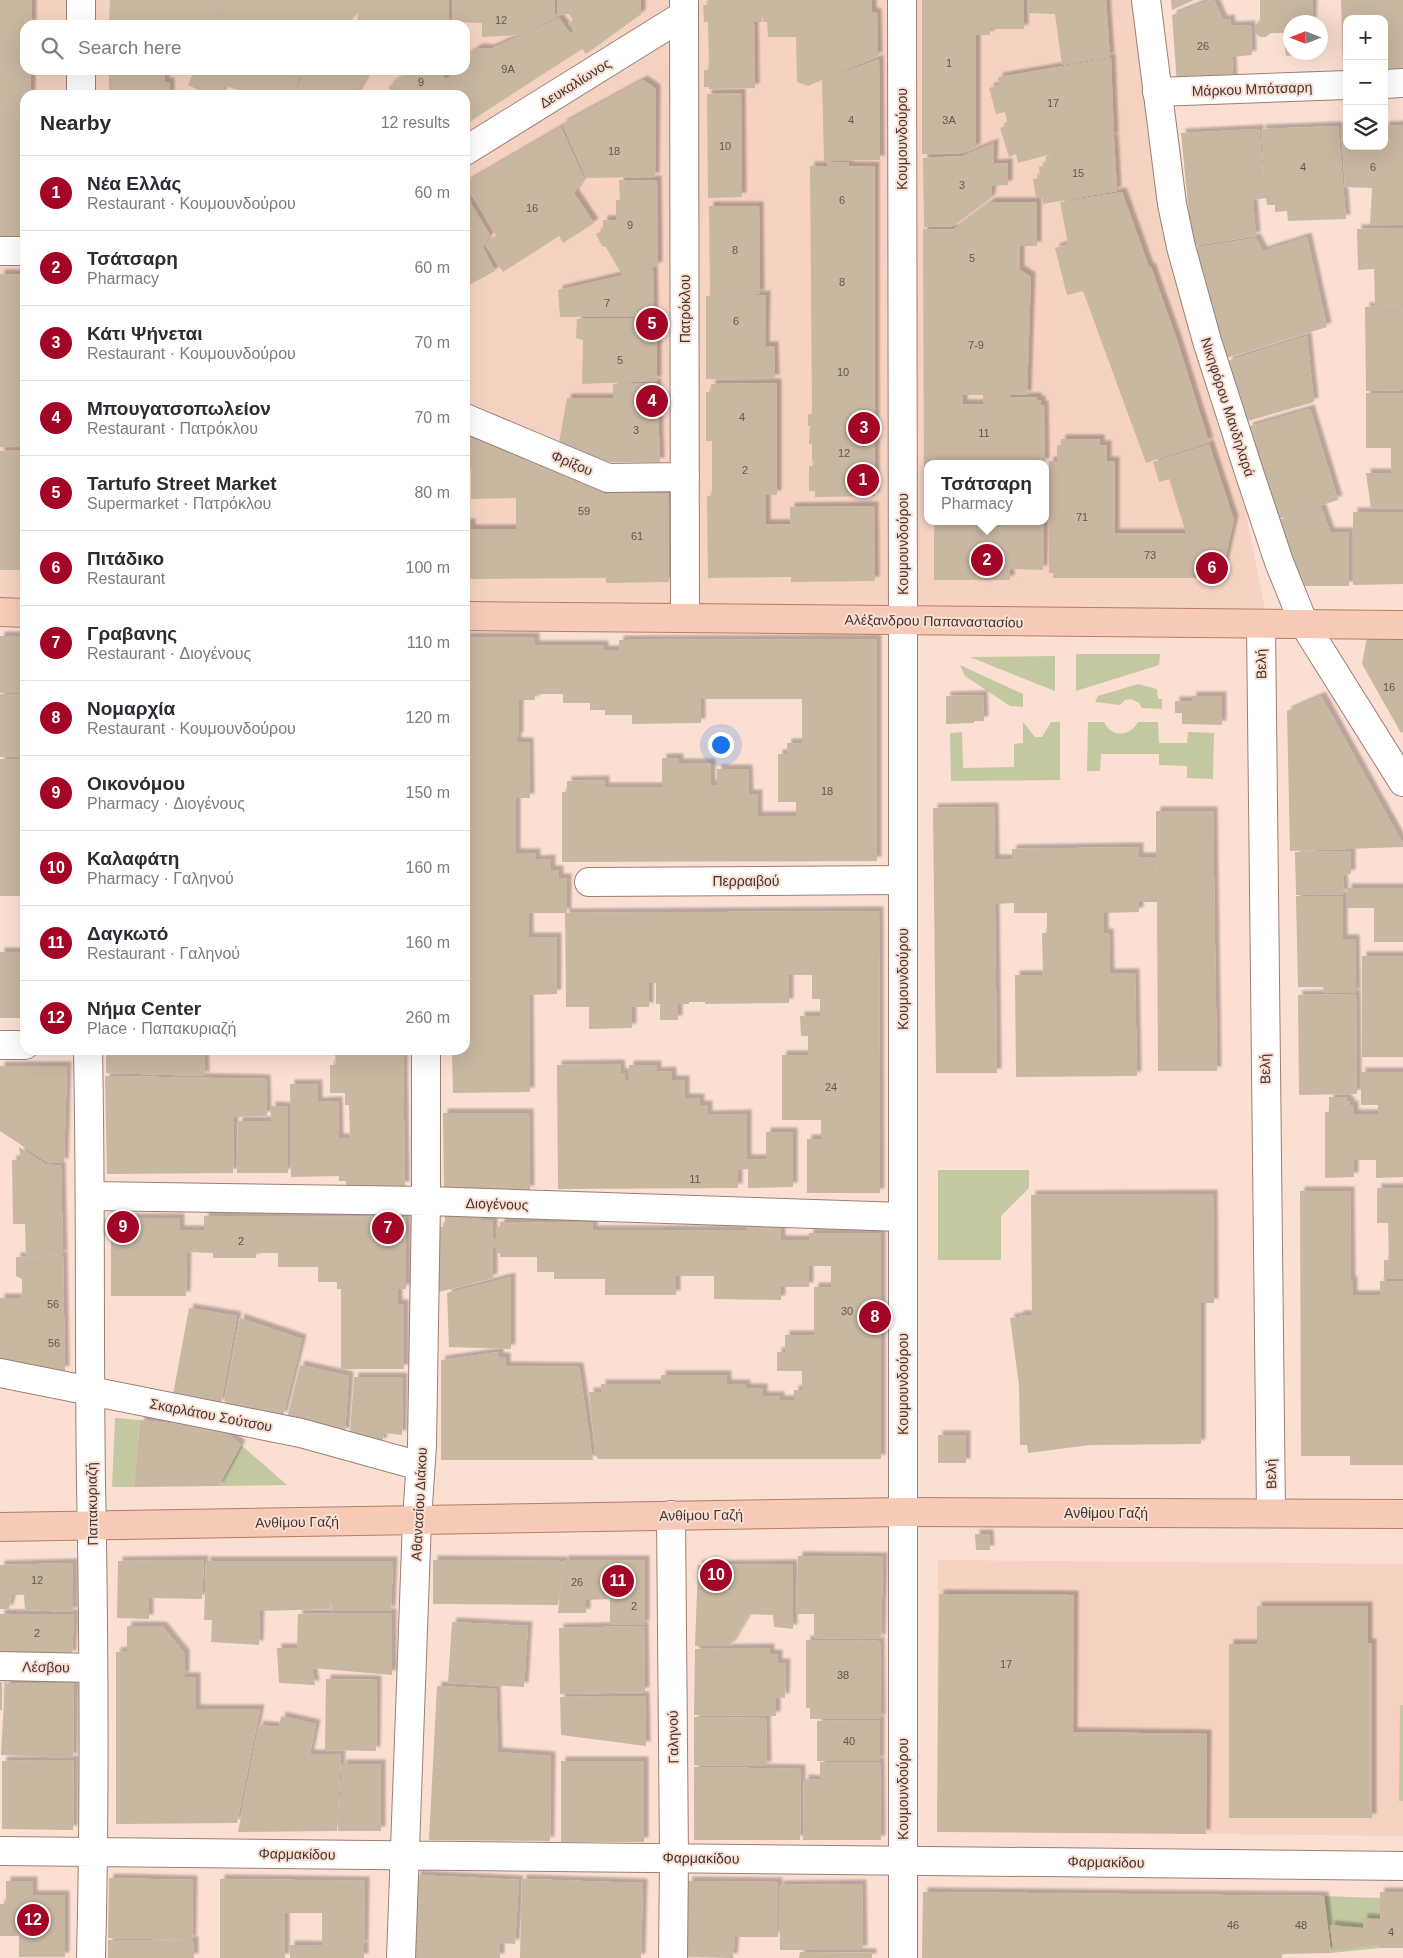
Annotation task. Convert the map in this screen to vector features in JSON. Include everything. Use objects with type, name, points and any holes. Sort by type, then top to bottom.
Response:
[{"type":"main road","points":[[0,612],[20,612]]},
{"type":"main road","name":"Αλέξανδρου Παπαναστασίου","points":[[470,616],[1403,625]]},
{"type":"main road","name":"Ανθίμου Γαζή","points":[[0,1527],[903,1512],[1403,1514]]},
{"type":"street","points":[[81,0],[81,20]]},
{"type":"street","name":"Κουμουνδούρου","points":[[902,0],[903,1958]]},
{"type":"street","name":"Νικηφόρου Μανδηλαρά","points":[[1146,0],[1170,196],[1207,341],[1279,562],[1304,624],[1403,782]]},
{"type":"street","name":"Δευκαλίωνος","points":[[470,148],[684,8]]},
{"type":"street","name":"Πατρόκλου","points":[[684,8],[685,618]]},
{"type":"street","points":[[81,75],[81,90]]},
{"type":"street","points":[[1388,84],[1403,83]]},
{"type":"street","name":"Μάρκου Μπότσαρη","points":[[1157,92],[1343,85]]},
{"type":"street","points":[[0,251],[20,251]]},
{"type":"street","name":"Φρίξου","points":[[470,420],[608,478],[685,477]]},
{"type":"street","name":"Βελή","points":[[1261,624],[1271,1513]]},
{"type":"street","name":"Περραιβού","points":[[589,882],[903,880]]},
{"type":"street","points":[[0,1045],[20,1045]]},
{"type":"street","name":"Παπακυριαζή","points":[[88,1055],[93,1525],[94,1852],[91,1958]]},
{"type":"street","name":"Αθανασίου Διάκου","points":[[401,1958],[420,1466],[426,1202],[426,1055]]},
{"type":"street","name":"Διογένους","points":[[91,1196],[426,1202],[903,1216]]},
{"type":"street","name":"Σκαρλάτου Σούτσου","points":[[0,1373],[301,1433],[420,1466]]},
{"type":"street","name":"Γαληνού","points":[[671,1515],[673,1958]]},
{"type":"street","name":"Λέσβου","points":[[0,1666],[93,1668]]},
{"type":"street","name":"Φαρμακίδου","points":[[0,1851],[1403,1866]]},
{"type":"shaded area","points":[[0,0],[1142,0],[1265,609],[470,603],[470,90],[20,90],[20,601],[0,601]]},
{"type":"shaded area","points":[[938,1560],[1403,1564],[1403,1836],[937,1831]]},
{"type":"green space","points":[[1076,654],[1160,654],[1159,665],[1076,691]]},
{"type":"green space","points":[[1055,656],[1055,691],[970,657]]},
{"type":"green space","points":[[960,665],[1023,694],[1023,707],[1010,706],[965,676]]},
{"type":"green space","points":[[1138,684],[1157,689],[1158,699],[1162,699],[1162,709],[1142,708],[1139,703],[1131,699],[1125,700],[1120,705],[1095,702],[1098,696]]},
{"type":"green space","points":[[1023,722],[1035,737],[1042,737],[1051,722],[1060,722],[1060,780],[951,781],[950,733],[962,732],[963,768],[1014,767],[1014,744],[1023,743]]},
{"type":"green space","points":[[1088,722],[1104,722],[1111,731],[1121,734],[1130,731],[1138,722],[1158,722],[1159,743],[1187,743],[1188,732],[1214,733],[1213,779],[1187,778],[1187,766],[1159,765],[1159,754],[1101,754],[1100,771],[1087,771]]},
{"type":"green space","points":[[938,1170],[1029,1170],[1029,1188],[1001,1216],[1001,1260],[938,1260]]},
{"type":"green space","points":[[115,1418],[140,1420],[134,1487],[112,1487]]},
{"type":"green space","points":[[241,1445],[287,1485],[219,1486]]},
{"type":"green space","points":[[1400,1705],[1403,1705],[1403,1801],[1399,1801]]},
{"type":"green space","points":[[1324,1896],[1380,1898],[1380,1948],[1331,1953]]},
{"type":"building","points":[[0,0],[32,0],[32,20],[20,20],[20,75],[31,75],[31,90],[20,90],[20,237],[0,237]]},
{"type":"building","points":[[110,0],[218,0],[217,16],[215,20],[109,20]]},
{"type":"building","points":[[219,0],[358,0],[357,13],[351,20],[216,20]]},
{"type":"building","points":[[359,0],[449,0],[449,20],[357,20]]},
{"type":"building","points":[[452,0],[555,0],[555,18],[518,35],[482,37],[482,23],[470,23],[470,20],[452,20]]},
{"type":"building","points":[[557,0],[641,0],[641,14],[586,54],[578,43],[582,49],[472,120],[470,117],[470,90],[454,90],[447,78],[453,75],[470,75],[470,54],[478,48],[490,49],[559,18],[570,33],[574,31],[568,23],[573,20],[569,14],[557,14]]},
{"type":"building","points":[[708,0],[762,0],[762,22],[754,22],[755,88],[709,89],[709,87],[704,87],[704,70],[709,70],[708,22],[704,22],[703,5],[708,5]]},
{"type":"building","points":[[762,0],[872,0],[872,12],[877,13],[878,56],[808,86],[797,82],[796,37],[768,37],[767,22],[763,22]]},
{"type":"building","points":[[922,0],[1024,0],[1024,29],[990,29],[990,35],[976,35],[976,148],[962,153],[922,154]]},
{"type":"building","points":[[1027,0],[1106,0],[1110,57],[1062,65],[1055,14],[1027,13]]},
{"type":"building","points":[[1171,0],[1194,0],[1172,10]]},
{"type":"building","points":[[1214,0],[1223,20],[1230,19],[1231,26],[1251,25],[1252,55],[1232,57],[1233,80],[1177,84],[1172,15]]},
{"type":"building","points":[[1260,0],[1313,0],[1312,15],[1283,15],[1283,33],[1271,33],[1266,37],[1260,37],[1255,33],[1255,25],[1260,20]]},
{"type":"building","points":[[1341,0],[1403,0],[1403,78],[1388,78],[1388,15],[1343,15],[1343,72]]},
{"type":"building","points":[[1111,58],[1114,137],[1018,163],[1016,154],[1009,157],[1000,128],[1008,125],[1005,112],[996,114],[989,88],[999,85],[998,77]]},
{"type":"building","points":[[879,59],[880,160],[824,161],[822,80]]},
{"type":"building","points":[[109,75],[165,75],[165,82],[170,82],[170,90],[109,90]]},
{"type":"building","points":[[192,75],[300,75],[296,90],[239,90],[225,86],[223,90],[198,90],[188,85]]},
{"type":"building","points":[[302,75],[367,75],[359,90],[298,90]]},
{"type":"building","points":[[404,75],[442,75],[453,90],[390,90],[389,86]]},
{"type":"building","points":[[643,80],[656,89],[655,177],[586,178],[562,124]]},
{"type":"building","points":[[741,93],[742,197],[708,198],[707,94]]},
{"type":"building","points":[[1403,125],[1403,225],[1370,225],[1372,188],[1345,187],[1341,127],[1343,127],[1343,150],[1388,150],[1388,126]]},
{"type":"building","points":[[1338,126],[1346,219],[1288,221],[1287,211],[1275,212],[1275,205],[1267,205],[1266,198],[1253,200],[1256,236],[1192,246],[1181,133],[1259,129],[1265,195],[1261,129]]},
{"type":"building","points":[[561,127],[584,178],[574,193],[594,223],[563,243],[559,236],[503,272],[485,245],[497,237],[470,191],[470,180]]},
{"type":"building","points":[[1114,138],[1117,191],[1043,204],[1043,198],[1036,198],[1033,179],[1040,178],[1039,167],[1045,165],[1046,156]]},
{"type":"building","points":[[994,143],[993,164],[1008,163],[1008,185],[992,186],[991,198],[953,226],[924,227],[923,158],[962,156]]},
{"type":"building","points":[[827,162],[849,162],[849,166],[875,166],[875,496],[815,497],[815,491],[809,491],[809,466],[814,466],[814,461],[812,461],[812,444],[809,444],[810,426],[808,426],[808,414],[812,414],[810,166],[827,166]]},
{"type":"building","points":[[619,180],[657,180],[658,266],[631,273],[653,268],[654,316],[560,317],[558,290],[622,275],[596,234],[603,230],[603,220],[616,220],[616,200],[620,200]]},
{"type":"building","points":[[1122,192],[1177,340],[1209,442],[1146,463],[1083,291],[1067,295],[1055,248],[1068,244],[1060,202]]},
{"type":"building","points":[[470,202],[490,235],[483,247],[495,271],[470,284]]},
{"type":"building","points":[[991,202],[1037,202],[1037,246],[1020,246],[1020,270],[1031,277],[1027,395],[1010,395],[1010,397],[1037,397],[1037,400],[1041,400],[1041,405],[1044,405],[1045,460],[924,460],[924,485],[923,229],[954,229]],"holes":[[[963,395],[983,395],[983,404],[963,404]]]},
{"type":"building","points":[[709,206],[759,206],[760,294],[710,295]]},
{"type":"building","points":[[1403,228],[1403,305],[1375,306],[1374,269],[1358,270],[1357,229]]},
{"type":"building","points":[[1307,237],[1327,327],[1226,358],[1192,248],[1256,238],[1263,251]]},
{"type":"building","points":[[0,274],[20,274],[20,396],[0,397]]},
{"type":"building","points":[[766,295],[765,346],[774,346],[775,379],[706,379],[706,296]]},
{"type":"building","points":[[1403,306],[1403,390],[1366,391],[1365,307]]},
{"type":"building","points":[[657,318],[657,381],[582,384],[583,340],[576,338],[577,319]]},
{"type":"building","points":[[1307,336],[1314,402],[1248,421],[1227,361]]},
{"type":"building","points":[[657,383],[660,462],[589,462],[558,449],[567,398],[613,398],[613,384]]},
{"type":"building","points":[[777,383],[777,495],[766,495],[766,524],[790,524],[790,507],[874,506],[875,581],[791,582],[791,577],[708,578],[707,496],[712,496],[712,441],[706,441],[706,392],[711,392],[711,384]]},
{"type":"building","points":[[1366,393],[1403,393],[1403,509],[1371,509],[1366,473],[1391,473],[1391,448],[1366,448]]},
{"type":"building","points":[[0,397],[20,397],[20,447],[0,447]]},
{"type":"building","points":[[1310,409],[1338,500],[1278,519],[1248,427]]},
{"type":"building","points":[[470,437],[605,492],[605,494],[668,493],[669,582],[606,583],[606,578],[470,579],[470,523],[471,529],[516,529],[516,498],[471,499]]},
{"type":"building","points":[[1061,439],[1100,439],[1100,445],[1107,445],[1107,461],[1115,461],[1115,533],[1186,533],[1169,479],[1159,482],[1153,462],[1209,444],[1234,520],[1221,578],[1053,578],[1053,573],[1049,573],[1049,461],[1057,461],[1057,445],[1061,445]]},
{"type":"building","points":[[20,450],[20,570],[0,570],[0,451]]},
{"type":"building","points":[[1321,507],[1330,532],[1349,532],[1349,586],[1303,586],[1278,520]]},
{"type":"building","points":[[1353,512],[1403,512],[1403,584],[1353,585]]},
{"type":"building","points":[[934,525],[1044,525],[1043,570],[1010,569],[1010,580],[934,580]]},
{"type":"building","points":[[0,636],[20,636],[20,693],[0,693]]},
{"type":"building","points":[[470,637],[535,637],[535,645],[604,645],[604,650],[619,650],[619,640],[877,639],[877,861],[562,862],[562,792],[567,792],[567,781],[605,780],[605,787],[662,787],[662,758],[679,758],[679,763],[711,763],[711,785],[717,785],[717,769],[748,769],[749,794],[758,794],[758,816],[796,816],[796,802],[778,802],[778,754],[787,754],[787,743],[802,743],[802,699],[701,699],[701,723],[632,724],[632,715],[605,715],[605,710],[590,710],[590,703],[563,703],[563,694],[535,694],[535,700],[519,700],[519,737],[517,737],[517,742],[529,742],[530,798],[516,798],[516,853],[536,853],[536,860],[551,859],[551,870],[559,870],[559,878],[567,878],[567,913],[529,913],[529,937],[557,937],[557,994],[529,995],[530,1092],[453,1093],[452,1055],[470,1055]]},
{"type":"building","points":[[1367,637],[1403,637],[1403,732],[1401,733],[1362,664]]},
{"type":"building","points":[[0,694],[20,694],[20,757],[0,757]]},
{"type":"building","points":[[983,695],[984,721],[946,724],[946,696]]},
{"type":"building","points":[[1192,696],[1222,696],[1222,725],[1182,724],[1182,713],[1175,713],[1175,701],[1192,701]]},
{"type":"building","points":[[1321,696],[1403,847],[1290,851],[1287,711]]},
{"type":"building","points":[[0,759],[20,759],[20,896],[0,896]]},
{"type":"building","points":[[994,807],[995,859],[1012,859],[1012,849],[1139,847],[1139,857],[1155,857],[1156,884],[1156,811],[1213,811],[1217,1071],[1158,1071],[1157,902],[1139,902],[1139,912],[1104,913],[1104,933],[1109,933],[1110,973],[1135,973],[1137,1076],[1016,1077],[1015,975],[1043,975],[1042,933],[1047,933],[1047,913],[1014,913],[1014,903],[995,904],[997,1073],[936,1073],[933,808]]},
{"type":"building","points":[[1351,851],[1351,874],[1343,875],[1344,894],[1296,895],[1295,852]]},
{"type":"building","points":[[1347,888],[1403,888],[1403,942],[1374,942],[1374,908],[1347,908]]},
{"type":"building","points":[[1296,896],[1343,896],[1343,939],[1355,939],[1356,993],[1324,993],[1323,987],[1298,987]]},
{"type":"building","points":[[879,911],[880,1193],[807,1193],[807,1139],[821,1139],[821,1120],[782,1120],[782,1055],[808,1055],[808,1036],[801,1036],[800,1016],[820,1016],[820,999],[812,999],[812,975],[789,975],[789,1003],[705,1004],[705,1002],[689,1002],[689,1004],[678,1004],[678,1020],[660,1020],[660,1004],[656,1004],[656,983],[649,983],[649,1007],[632,1007],[632,1028],[589,1029],[589,1007],[566,1007],[565,913]]},
{"type":"building","points":[[0,952],[20,952],[20,1018],[0,1018]]},
{"type":"building","points":[[1362,956],[1403,956],[1403,1057],[1362,1057]]},
{"type":"building","points":[[1356,994],[1357,1094],[1299,1095],[1298,995]]},
{"type":"building","points":[[106,1055],[204,1055],[205,1076],[106,1073]]},
{"type":"building","points":[[335,1055],[403,1055],[405,1186],[346,1187],[346,1181],[339,1181],[339,1176],[291,1177],[290,1084],[318,1084],[318,1102],[338,1101],[339,1138],[350,1138],[349,1105],[345,1105],[345,1093],[330,1093],[330,1065],[336,1065]]},
{"type":"building","points":[[620,1064],[621,1073],[625,1073],[625,1080],[629,1080],[629,1065],[657,1065],[657,1072],[672,1071],[672,1080],[685,1080],[685,1098],[700,1098],[700,1105],[708,1105],[708,1115],[747,1114],[747,1159],[766,1159],[766,1132],[793,1132],[793,1187],[748,1188],[748,1169],[738,1170],[738,1188],[558,1189],[557,1065]]},
{"type":"building","points":[[0,1066],[67,1066],[64,1163],[47,1162],[0,1131]]},
{"type":"building","points":[[1361,1072],[1403,1072],[1403,1177],[1376,1178],[1376,1160],[1354,1160],[1354,1177],[1325,1178],[1325,1112],[1329,1112],[1329,1097],[1347,1097],[1350,1105],[1354,1105],[1354,1114],[1378,1114],[1378,1105],[1361,1105]]},
{"type":"building","points":[[105,1076],[266,1079],[267,1116],[234,1117],[233,1173],[107,1174]]},
{"type":"building","points":[[271,1106],[288,1107],[288,1173],[237,1173],[238,1121],[271,1121]]},
{"type":"building","points":[[443,1113],[529,1113],[530,1190],[444,1190]]},
{"type":"building","points":[[19,1147],[45,1164],[61,1166],[63,1255],[26,1256],[25,1224],[13,1224],[12,1160],[21,1160]]},
{"type":"building","points":[[1377,1188],[1403,1188],[1403,1279],[1384,1279],[1384,1260],[1389,1260],[1388,1223],[1377,1223]]},
{"type":"building","points":[[1300,1191],[1350,1191],[1351,1281],[1353,1281],[1353,1295],[1380,1295],[1380,1281],[1403,1281],[1403,1465],[1350,1465],[1350,1456],[1301,1456]]},
{"type":"building","points":[[1213,1194],[1214,1303],[1201,1303],[1201,1444],[1090,1445],[1028,1453],[1027,1445],[1020,1445],[1019,1385],[1010,1318],[1019,1317],[1019,1315],[1032,1315],[1031,1195]]},
{"type":"building","points":[[445,1215],[481,1215],[481,1220],[493,1220],[493,1238],[496,1238],[496,1227],[500,1227],[500,1222],[593,1222],[593,1230],[746,1230],[746,1226],[781,1226],[781,1240],[809,1240],[809,1233],[881,1233],[881,1459],[598,1459],[595,1453],[589,1392],[601,1392],[601,1384],[661,1384],[661,1375],[727,1375],[727,1384],[746,1384],[746,1388],[763,1388],[763,1396],[780,1396],[780,1400],[794,1400],[794,1390],[802,1390],[802,1371],[777,1371],[777,1352],[785,1352],[785,1335],[814,1335],[814,1287],[831,1287],[831,1266],[809,1266],[809,1287],[781,1287],[781,1300],[714,1299],[714,1276],[676,1276],[676,1295],[605,1295],[605,1279],[554,1279],[554,1272],[537,1272],[537,1257],[500,1257],[500,1253],[496,1253],[496,1248],[493,1248],[493,1278],[439,1292],[439,1227],[445,1227]]},
{"type":"building","points":[[204,1216],[406,1217],[406,1289],[398,1289],[398,1304],[404,1304],[404,1369],[341,1369],[341,1289],[337,1289],[337,1282],[318,1282],[318,1267],[278,1267],[278,1253],[256,1253],[256,1258],[213,1258],[213,1253],[187,1252],[186,1296],[111,1296],[111,1218],[180,1218],[180,1230],[204,1230]]},
{"type":"building","points":[[63,1256],[65,1371],[0,1359],[0,1298],[20,1298],[20,1294],[22,1294],[22,1279],[16,1276],[16,1257]]},
{"type":"building","points":[[511,1277],[511,1349],[449,1347],[447,1293]]},
{"type":"building","points":[[189,1308],[237,1316],[221,1404],[173,1395]]},
{"type":"building","points":[[240,1318],[302,1339],[283,1416],[224,1404]]},
{"type":"building","points":[[499,1352],[499,1357],[506,1357],[506,1366],[579,1367],[593,1460],[441,1460],[441,1360]]},
{"type":"building","points":[[300,1365],[349,1376],[345,1433],[287,1418]]},
{"type":"building","points":[[354,1377],[403,1377],[402,1435],[384,1433],[382,1443],[350,1434]]},
{"type":"building","points":[[140,1420],[222,1429],[241,1445],[219,1486],[134,1487]]},
{"type":"building","points":[[938,1435],[966,1435],[966,1463],[938,1463]]},
{"type":"building","points":[[975,1534],[989,1534],[990,1550],[976,1550]]},
{"type":"building","points":[[798,1556],[883,1557],[881,1639],[814,1638],[814,1614],[796,1614]]},
{"type":"building","points":[[204,1560],[202,1599],[149,1598],[149,1619],[117,1618],[118,1561]]},
{"type":"building","points":[[433,1560],[563,1561],[558,1605],[433,1604]]},
{"type":"building","points":[[564,1560],[645,1560],[645,1625],[610,1625],[610,1599],[586,1600],[586,1613],[558,1613]]},
{"type":"building","points":[[206,1561],[393,1561],[391,1611],[332,1611],[328,1577],[331,1609],[260,1611],[259,1645],[211,1642],[212,1620],[204,1620]]},
{"type":"building","points":[[73,1563],[73,1612],[25,1610],[24,1595],[12,1595],[9,1609],[0,1609],[0,1565]]},
{"type":"building","points":[[793,1564],[793,1629],[774,1627],[773,1615],[749,1614],[730,1646],[695,1646],[698,1565]]},
{"type":"building","points":[[939,1594],[1074,1595],[1073,1732],[1207,1734],[1206,1834],[937,1832]]},
{"type":"building","points":[[1257,1606],[1368,1606],[1368,1643],[1372,1643],[1372,1818],[1229,1818],[1229,1644],[1257,1644]]},
{"type":"building","points":[[392,1613],[392,1675],[312,1668],[315,1685],[279,1683],[277,1648],[297,1648],[298,1614]]},
{"type":"building","points":[[0,1614],[74,1614],[72,1655],[0,1652]]},
{"type":"building","points":[[452,1622],[528,1626],[524,1687],[448,1683]]},
{"type":"building","points":[[127,1626],[162,1626],[185,1654],[185,1676],[159,1677],[196,1677],[196,1709],[260,1709],[237,1823],[116,1824],[116,1652],[127,1651]]},
{"type":"building","points":[[644,1626],[645,1692],[560,1694],[559,1628]]},
{"type":"building","points":[[806,1640],[880,1641],[881,1719],[810,1719],[810,1708],[806,1708]]},
{"type":"building","points":[[770,1648],[770,1654],[778,1654],[778,1663],[786,1663],[785,1698],[776,1697],[776,1716],[694,1715],[695,1649]]},
{"type":"building","points":[[326,1679],[377,1680],[376,1751],[325,1750]]},
{"type":"building","points":[[0,1682],[2,1682],[2,1710],[0,1710]]},
{"type":"building","points":[[5,1683],[74,1683],[73,1758],[1,1755]]},
{"type":"building","points":[[437,1686],[496,1689],[498,1752],[551,1756],[550,1841],[429,1840]]},
{"type":"building","points":[[645,1696],[646,1746],[561,1735],[560,1697]]},
{"type":"building","points":[[281,1716],[316,1724],[310,1754],[341,1754],[337,1831],[238,1832],[259,1725],[279,1727]]},
{"type":"building","points":[[694,1717],[766,1718],[767,1766],[694,1765]]},
{"type":"building","points":[[880,1720],[880,1761],[817,1761],[817,1721]]},
{"type":"building","points":[[74,1760],[73,1830],[2,1829],[2,1761]]},
{"type":"building","points":[[561,1761],[644,1761],[644,1842],[561,1842]]},
{"type":"building","points":[[820,1762],[880,1762],[881,1840],[803,1840],[804,1779],[820,1780]]},
{"type":"building","points":[[342,1764],[381,1764],[381,1831],[338,1831]]},
{"type":"building","points":[[694,1767],[801,1769],[800,1840],[694,1840]]},
{"type":"building","points":[[416,1875],[519,1880],[515,1944],[500,1943],[500,1958],[411,1958],[412,1939],[446,1941],[413,1938]]},
{"type":"building","points":[[109,1878],[193,1880],[192,1940],[108,1938]]},
{"type":"building","points":[[220,1879],[365,1881],[364,1945],[322,1945],[322,1913],[285,1913],[285,1958],[220,1958]]},
{"type":"building","points":[[522,1879],[643,1883],[641,1958],[520,1958]]},
{"type":"building","points":[[6,1881],[33,1881],[33,1895],[65,1895],[65,1957],[19,1957],[19,1936],[0,1936],[0,1904],[6,1904]]},
{"type":"building","points":[[688,1881],[778,1882],[778,1937],[735,1937],[733,1958],[688,1957]]},
{"type":"building","points":[[862,1884],[863,1950],[780,1950],[779,1885]]},
{"type":"building","points":[[923,1892],[1324,1896],[1331,1953],[1282,1954],[1282,1958],[922,1958]]},
{"type":"building","points":[[1380,1892],[1403,1892],[1403,1948],[1380,1948],[1380,1945],[1333,1950],[1330,1925],[1363,1928],[1363,1918],[1380,1919]]},
{"type":"building","points":[[108,1940],[194,1941],[194,1958],[108,1958]]},
{"type":"building","points":[[290,1945],[364,1946],[364,1958],[290,1958]]},
{"type":"building","points":[[800,1952],[872,1953],[872,1958],[799,1958]]},
{"type":"place","name":"Tartufo Street Market","points":[[652,324]]},
{"type":"place","name":"Μπουγατσοπωλείον","points":[[652,401]]},
{"type":"place","name":"Κάτι Ψήνεται","points":[[864,428]]},
{"type":"place","name":"Νέα Ελλάς","points":[[863,480]]},
{"type":"place","name":"Τσάτσαρη","points":[[987,560]]},
{"type":"place","name":"Πιτάδικο","points":[[1212,568]]},
{"type":"place","name":"Οικονόμου","points":[[123,1227]]},
{"type":"place","name":"Γραβανης","points":[[388,1228]]},
{"type":"place","name":"Νομαρχία","points":[[875,1317]]},
{"type":"place","name":"Καλαφάτη","points":[[716,1575]]},
{"type":"place","name":"Δαγκωτό","points":[[618,1581]]},
{"type":"place","name":"Νήμα Center","points":[[33,1920]]}]
